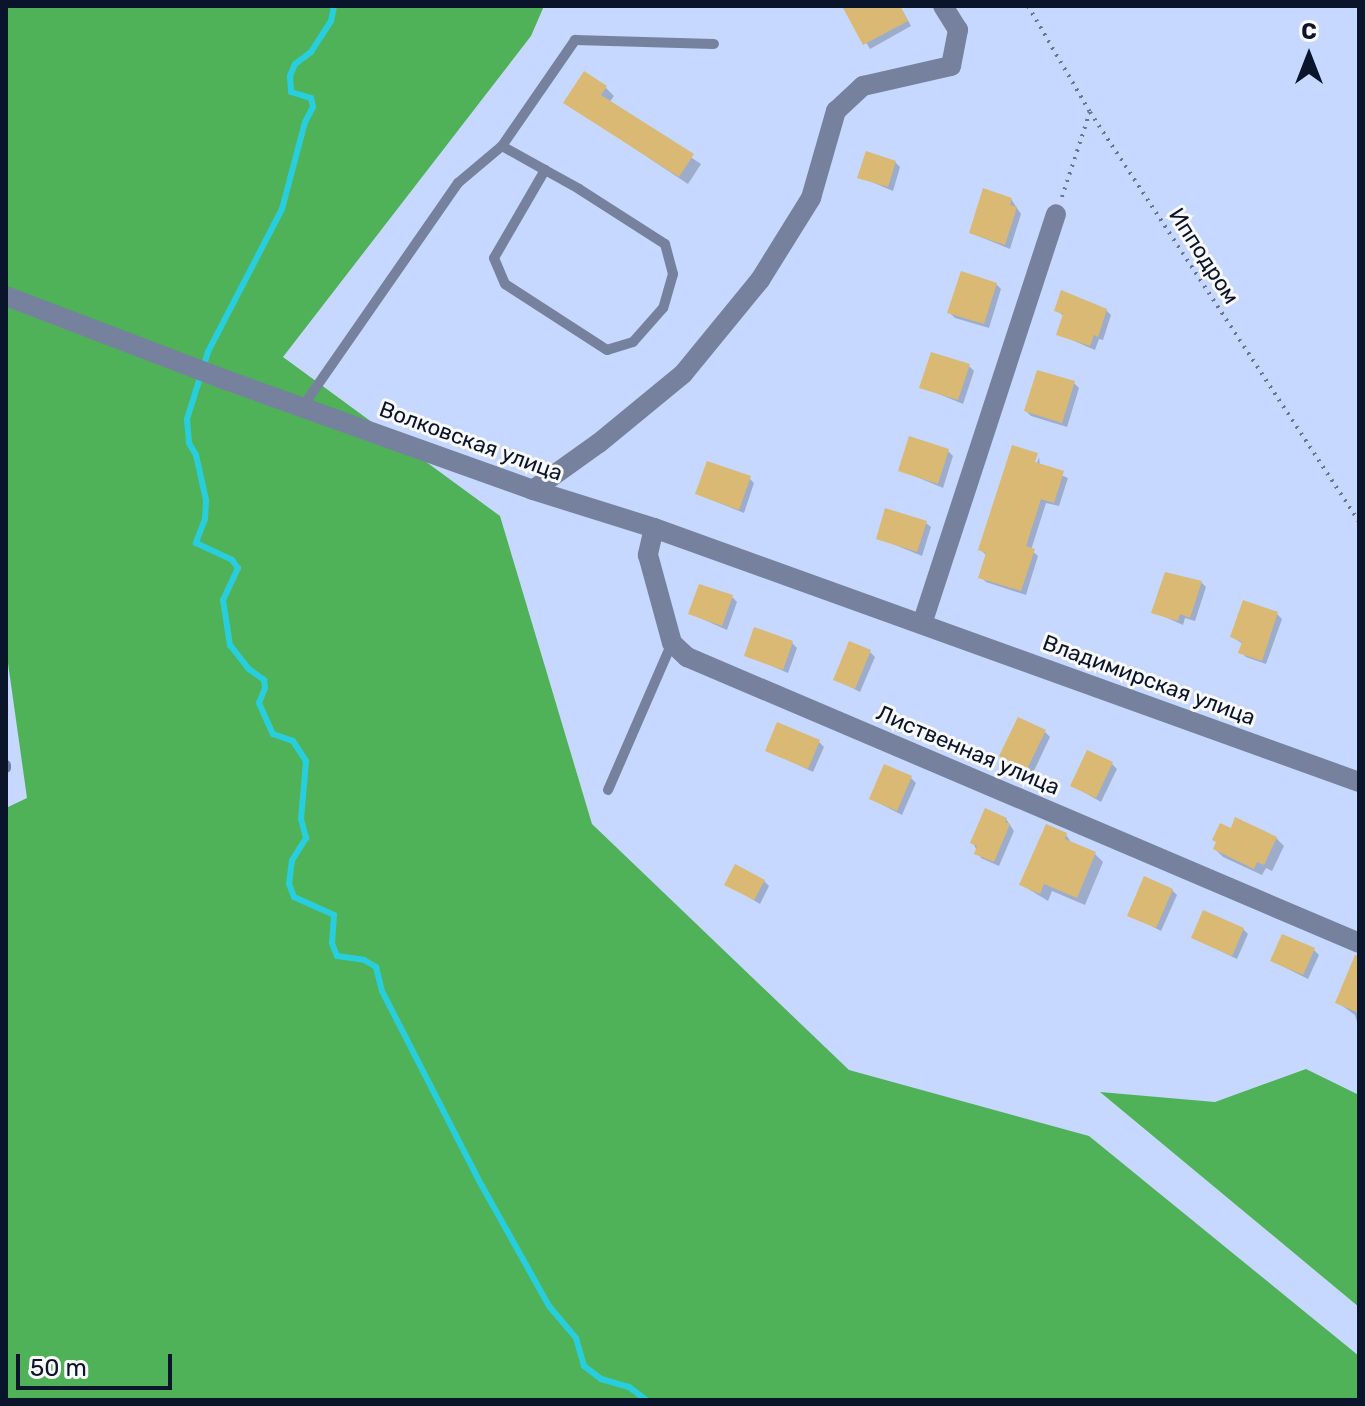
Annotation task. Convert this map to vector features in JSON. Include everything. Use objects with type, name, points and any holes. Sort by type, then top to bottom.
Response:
[{"type":"street","points":[[533,490],[599,443],[683,374],[760,280],[811,198],[836,111],[863,86],[951,66],[958,30],[943,6]]},
{"type":"street","points":[[922,624],[1056,214]]},
{"type":"street","name":"Волковская улица","points":[[6,296],[215,376],[533,490],[654,528],[922,624]]},
{"type":"street","points":[[654,528],[648,555],[672,643]]},
{"type":"street","name":"Владимирская улица","points":[[922,624],[1359,782]]},
{"type":"street","name":"Лиственная улица","points":[[672,643],[687,657],[1359,943]]},
{"type":"lane","points":[[303,406],[458,183],[502,146],[575,40],[714,44]]},
{"type":"lane","points":[[502,146],[545,170],[665,244],[673,274],[663,308],[633,342],[607,350],[505,284],[494,258],[545,170]]},
{"type":"lane","points":[[608,790],[672,643]]},
{"type":"path","name":"Ипподром","points":[[1028,6],[1090,112],[1359,521]]},
{"type":"path","points":[[1056,214],[1090,112]]},
{"type":"green space","points":[[6,6],[544,6],[531,36],[283,357],[500,516],[592,824],[849,1070],[1089,1136],[1359,1356],[1359,1400],[6,1400],[6,808],[27,798],[6,649]]},
{"type":"green space","points":[[1306,1069],[1359,1095],[1359,1307],[1100,1092],[1215,1102]]},
{"type":"building","points":[[842,6],[900,6],[908,21],[863,45]]},
{"type":"building","points":[[584,71],[607,86],[601,95],[694,154],[679,177],[563,103]]},
{"type":"building","points":[[866,151],[896,161],[888,187],[857,178]]},
{"type":"building","points":[[983,188],[1012,198],[1010,205],[1017,207],[1005,245],[969,233]]},
{"type":"building","points":[[961,271],[997,283],[984,324],[947,313]]},
{"type":"building","points":[[1061,290],[1107,309],[1098,337],[1094,335],[1090,346],[1056,335],[1063,314],[1054,311]]},
{"type":"building","points":[[931,352],[970,364],[958,400],[919,388]]},
{"type":"building","points":[[1037,370],[1075,381],[1062,423],[1024,411]]},
{"type":"building","points":[[909,436],[949,449],[938,484],[898,471]]},
{"type":"building","points":[[1012,445],[1038,453],[1035,462],[1064,471],[1054,503],[1041,499],[1026,546],[1035,549],[1021,591],[978,578],[986,553],[978,550]]},
{"type":"building","points":[[707,461],[751,476],[739,510],[695,494]]},
{"type":"building","points":[[885,508],[927,521],[917,552],[876,539]]},
{"type":"building","points":[[1165,572],[1202,581],[1190,618],[1180,614],[1178,621],[1151,613]]},
{"type":"building","points":[[699,584],[733,595],[722,626],[688,614]]},
{"type":"building","points":[[1243,600],[1278,612],[1262,661],[1238,653],[1242,642],[1230,637]]},
{"type":"building","points":[[754,627],[793,641],[783,670],[744,656]]},
{"type":"building","points":[[849,641],[871,650],[855,689],[833,680]]},
{"type":"building","points":[[1018,717],[1046,730],[1027,769],[999,756]]},
{"type":"building","points":[[777,722],[820,740],[808,769],[765,751]]},
{"type":"building","points":[[1087,750],[1113,762],[1096,798],[1070,786]]},
{"type":"building","points":[[884,764],[912,776],[897,811],[869,799]]},
{"type":"building","points":[[985,808],[1007,818],[1005,822],[1010,824],[994,862],[974,854],[977,846],[970,843]]},
{"type":"building","points":[[1235,817],[1277,837],[1264,865],[1257,862],[1254,869],[1213,849],[1216,842],[1212,840],[1220,823],[1231,828]]},
{"type":"building","points":[[1046,824],[1067,833],[1065,839],[1096,852],[1077,898],[1044,884],[1040,894],[1019,885]]},
{"type":"building","points":[[735,864],[765,880],[754,900],[724,885]]},
{"type":"building","points":[[1144,876],[1173,889],[1156,928],[1127,916]]},
{"type":"building","points":[[1203,910],[1244,928],[1232,956],[1191,938]]},
{"type":"building","points":[[1282,934],[1315,948],[1303,975],[1270,961]]},
{"type":"building","points":[[1355,955],[1359,956],[1359,1013],[1335,1003]]},
{"type":"waterway","points":[[334,6],[331,21],[311,52],[295,64],[290,76],[291,92],[311,98],[313,107],[305,122],[282,209],[208,352],[187,419],[189,443],[196,455],[206,500],[205,519],[196,543],[232,560],[238,568],[223,600],[230,645],[249,669],[264,680],[265,688],[259,703],[273,734],[293,741],[306,761],[301,819],[306,838],[292,860],[289,884],[294,897],[334,915],[332,943],[337,956],[364,960],[376,967],[382,991],[482,1186],[549,1306],[576,1338],[584,1366],[601,1379],[629,1387],[646,1400]]}]
